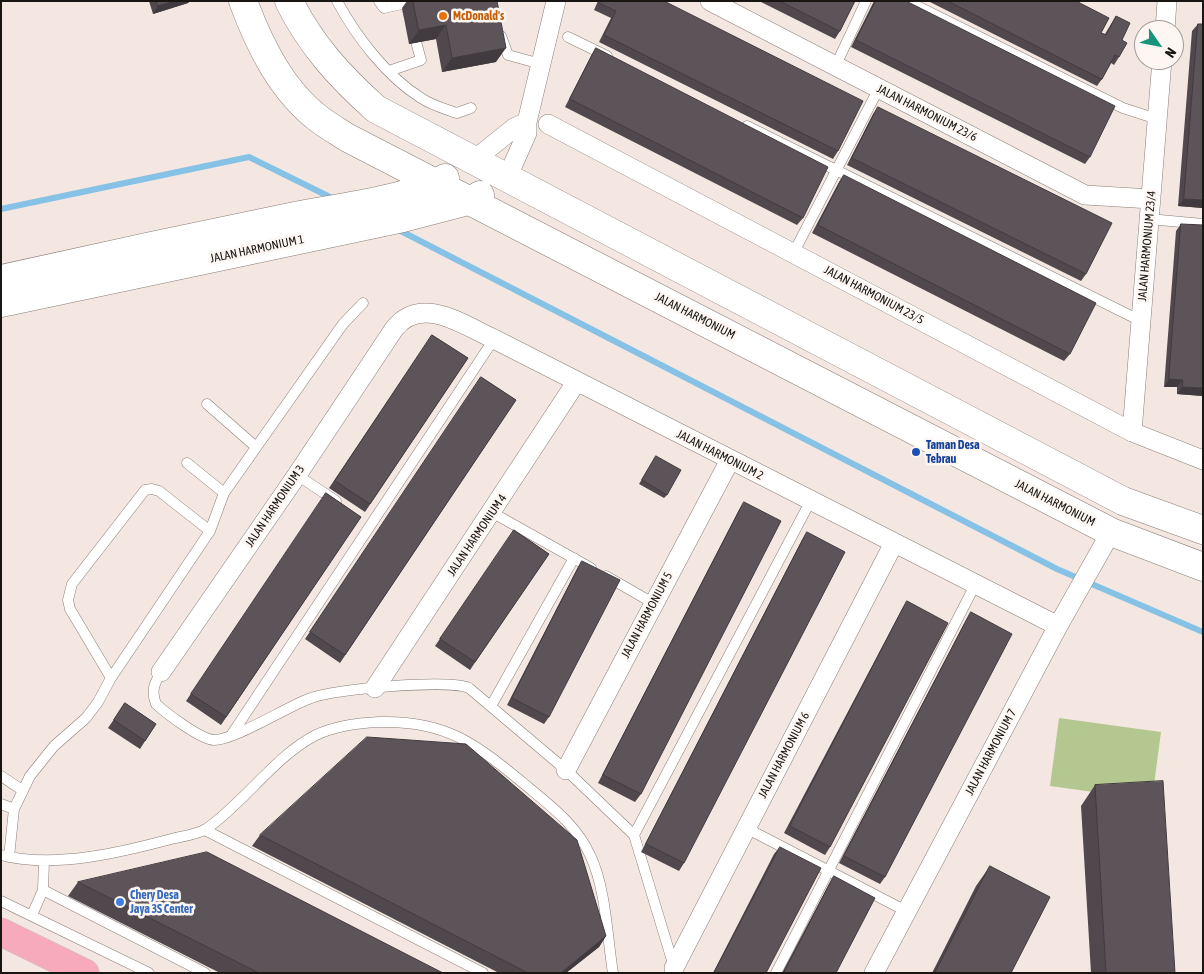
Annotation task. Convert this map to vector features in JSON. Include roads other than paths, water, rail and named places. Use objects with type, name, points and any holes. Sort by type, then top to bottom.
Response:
[{"type":"highway","points":[[1,932],[85,973]]},
{"type":"main road","name":"JALAN HARMONIUM","points":[[243,1],[256,37],[278,73],[318,119],[348,138],[438,182],[1111,532],[1203,567]]},
{"type":"main road","points":[[289,1],[316,47],[352,88],[376,108],[1123,501],[1203,530]]},
{"type":"main road","name":"JALAN HARMONIUM 1","points":[[1,303],[365,214],[397,196],[438,182],[474,160]]},
{"type":"main road","name":"JALAN HARMONIUM 1","points":[[1,279],[329,209],[401,218],[472,200],[507,178]]},
{"type":"street","points":[[507,178],[526,133],[556,1]]},
{"type":"street","name":"JALAN HARMONIUM 23/6","points":[[710,1],[1085,195],[1151,199]]},
{"type":"street","points":[[1166,20],[1167,1]]},
{"type":"street","name":"JALAN HARMONIUM 23/4","points":[[1132,432],[1161,70]]},
{"type":"street","points":[[474,160],[514,128],[527,122]]},
{"type":"street","name":"JALAN HARMONIUM 23/5","points":[[548,124],[794,252],[1132,432],[1203,460]]},
{"type":"street","name":"JALAN HARMONIUM 2","points":[[387,339],[400,320],[409,314],[420,311],[440,315],[494,339],[810,502],[1058,626]]},
{"type":"street","name":"JALAN HARMONIUM 3","points":[[161,672],[297,475],[387,339]]},
{"type":"street","name":"JALAN HARMONIUM 4","points":[[375,688],[493,513],[577,381]]},
{"type":"street","name":"JALAN HARMONIUM 5","points":[[566,770],[730,460]]},
{"type":"street","name":"JALAN HARMONIUM 7","points":[[874,973],[1058,626],[1111,532]]},
{"type":"street","name":"JALAN HARMONIUM 6","points":[[675,970],[746,828],[894,543]]},
{"type":"lane","points":[[337,1],[348,21],[389,71],[421,99],[457,113],[471,108]]},
{"type":"lane","points":[[379,1],[384,8],[406,3],[420,60],[389,71]]},
{"type":"lane","points":[[836,65],[866,1]]},
{"type":"lane","points":[[907,1],[1123,108],[1157,119]]},
{"type":"lane","points":[[497,20],[504,50],[508,55],[541,64]]},
{"type":"lane","points":[[568,37],[613,59]]},
{"type":"lane","points":[[794,252],[879,88]]},
{"type":"lane","points":[[738,121],[1141,321]]},
{"type":"lane","points":[[1149,219],[1203,224]]},
{"type":"lane","points":[[363,303],[343,324],[224,493],[210,531],[111,678],[98,702],[86,718],[42,760],[22,790],[14,809],[5,856],[44,860],[128,851],[205,830],[271,770],[317,735],[344,726],[408,721],[444,730],[468,742],[504,767],[564,818],[580,836],[598,875],[613,973]]},
{"type":"lane","points":[[232,735],[367,522],[494,339]]},
{"type":"lane","points":[[207,404],[256,447]]},
{"type":"lane","points":[[186,463],[224,493]]},
{"type":"lane","points":[[297,475],[346,508]]},
{"type":"lane","points":[[111,678],[70,609],[69,592],[72,584],[146,490],[159,491],[210,531]]},
{"type":"lane","points":[[634,835],[810,502]]},
{"type":"lane","points":[[493,513],[653,603]]},
{"type":"lane","points":[[491,706],[574,558]]},
{"type":"lane","points":[[776,973],[975,585]]},
{"type":"lane","points":[[161,672],[153,687],[153,696],[163,710],[206,738],[216,740],[232,735],[319,695],[375,688],[456,684],[469,688],[566,770],[634,835],[675,970]]},
{"type":"lane","points":[[1,776],[22,790]]},
{"type":"lane","points":[[1,804],[14,809]]},
{"type":"lane","points":[[746,828],[906,911]]},
{"type":"lane","points":[[205,830],[483,973]]},
{"type":"lane","points":[[32,915],[43,890],[44,860]]},
{"type":"lane","points":[[43,890],[205,973]]},
{"type":"lane","points":[[1,901],[149,973]]},
{"type":"waterway","points":[[1,209],[249,157],[336,200]]},
{"type":"waterway","points":[[395,228],[1057,569],[1203,632]]},
{"type":"place","name":"McDonald's","points":[[443,16]]},
{"type":"place","name":"Taman Desa Tebrau","points":[[916,452]]},
{"type":"place","name":"Chery Desa Jaya 3S Center","points":[[120,902]]}]
